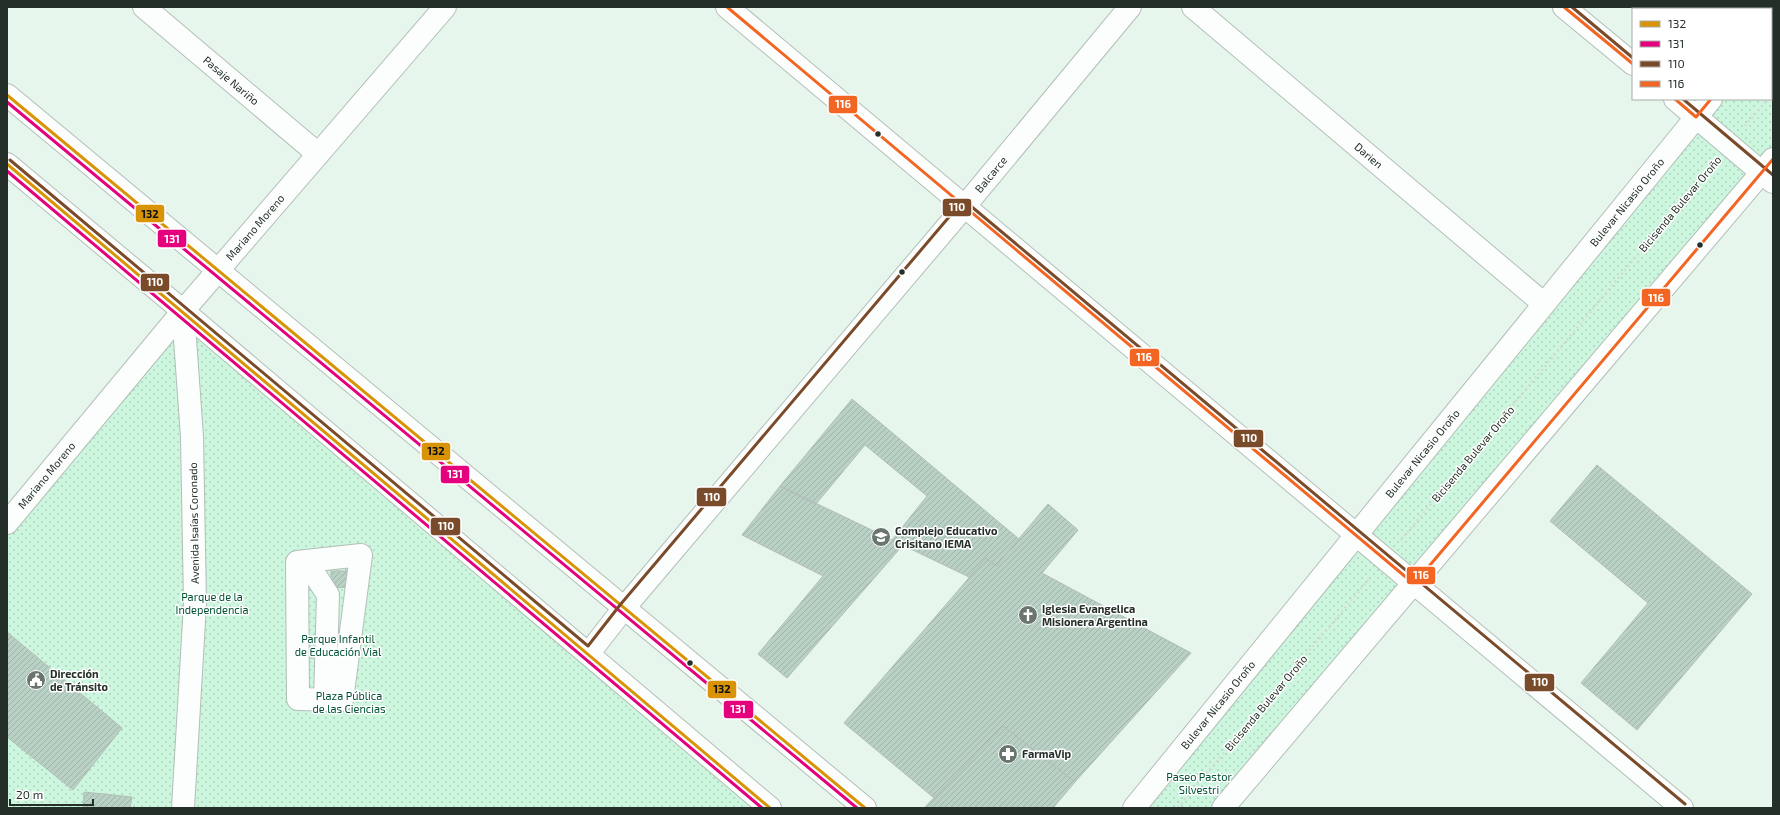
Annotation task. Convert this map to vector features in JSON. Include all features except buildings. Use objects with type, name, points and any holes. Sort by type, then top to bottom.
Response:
[{"type":"main road","name":"Pasaje Nariño","points":[[144,7],[318,154]]},
{"type":"main road","name":"Mariano Moreno","points":[[7,523],[183,310],[219,271],[445,7]]},
{"type":"main road","points":[[727,7],[1682,808]]},
{"type":"main road","name":"Balcarce","points":[[589,653],[624,608],[964,207],[1130,7]]},
{"type":"main road","name":"Darien","points":[[1193,7],[1544,304]]},
{"type":"main road","points":[[1564,7],[1632,63]]},
{"type":"main road","points":[[7,95],[865,808]]},
{"type":"main road","points":[[1224,808],[1414,584],[1769,172],[1729,145],[1675,100]]},
{"type":"main road","name":"Bulevar Nicasio Oroño","points":[[1134,808],[1710,100]]},
{"type":"main road","points":[[7,164],[183,310],[770,808]]},
{"type":"main road","name":"Avenida Isaías Coronado","points":[[183,310],[192,437],[195,604],[183,808]]},
{"type":"main road","points":[[361,555],[350,630],[336,669],[333,700],[298,699],[298,592],[302,562],[361,555]]},
{"type":"main road","points":[[302,562],[328,595],[327,630],[336,669]]},
{"type":"main road","points":[[298,592],[355,597]]},
{"type":"main road","points":[[298,629],[350,630]]},
{"type":"main road","points":[[298,666],[336,669]]},
{"type":"path","name":"Bicisenda Bulevar Oroño","points":[[1178,808],[1767,100]]},
{"type":"green space","name":"Paseo Pastor Silvestri","points":[[1773,27],[1773,159],[1223,808],[1134,808],[1710,100],[1772,100]]},
{"type":"green space","name":"Parque de la Independencia","points":[[183,311],[770,808],[7,808],[7,523]]},
{"type":"transit line","name":"116","points":[[727,7],[1414,584],[1773,159]]},
{"type":"transit line","name":"116","points":[[1564,7],[1632,63]]},
{"type":"transit line","name":"110","points":[[1572,7],[1632,57]]},
{"type":"transit line","name":"132","points":[[7,95],[865,808]]},
{"type":"transit line","name":"116","points":[[1676,100],[1696,117],[1710,100]]},
{"type":"transit line","name":"110","points":[[1684,100],[1773,175]]},
{"type":"transit line","name":"131","points":[[7,102],[857,808]]},
{"type":"transit line","name":"110","points":[[10,160],[588,646],[620,605],[960,204],[966,202],[1685,804]]},
{"type":"transit line","name":"132","points":[[7,164],[770,808]]},
{"type":"transit line","name":"131","points":[[7,171],[762,808]]},
{"type":"place","name":"Complejo Educativo Crisitano IEMA","points":[[881,537]]},
{"type":"place","name":"Iglesia Evangelica Misionera Argentina","points":[[1028,615]]},
{"type":"place","name":"Dirección de Tránsito","points":[[36,680]]},
{"type":"place","name":"FarmaVip","points":[[1008,754]]},
{"type":"park label","name":"Parque Infantil de Educación Vial","points":[[338,645]]},
{"type":"park label","name":"Plaza Pública de las Ciencias","points":[[349,702]]}]
